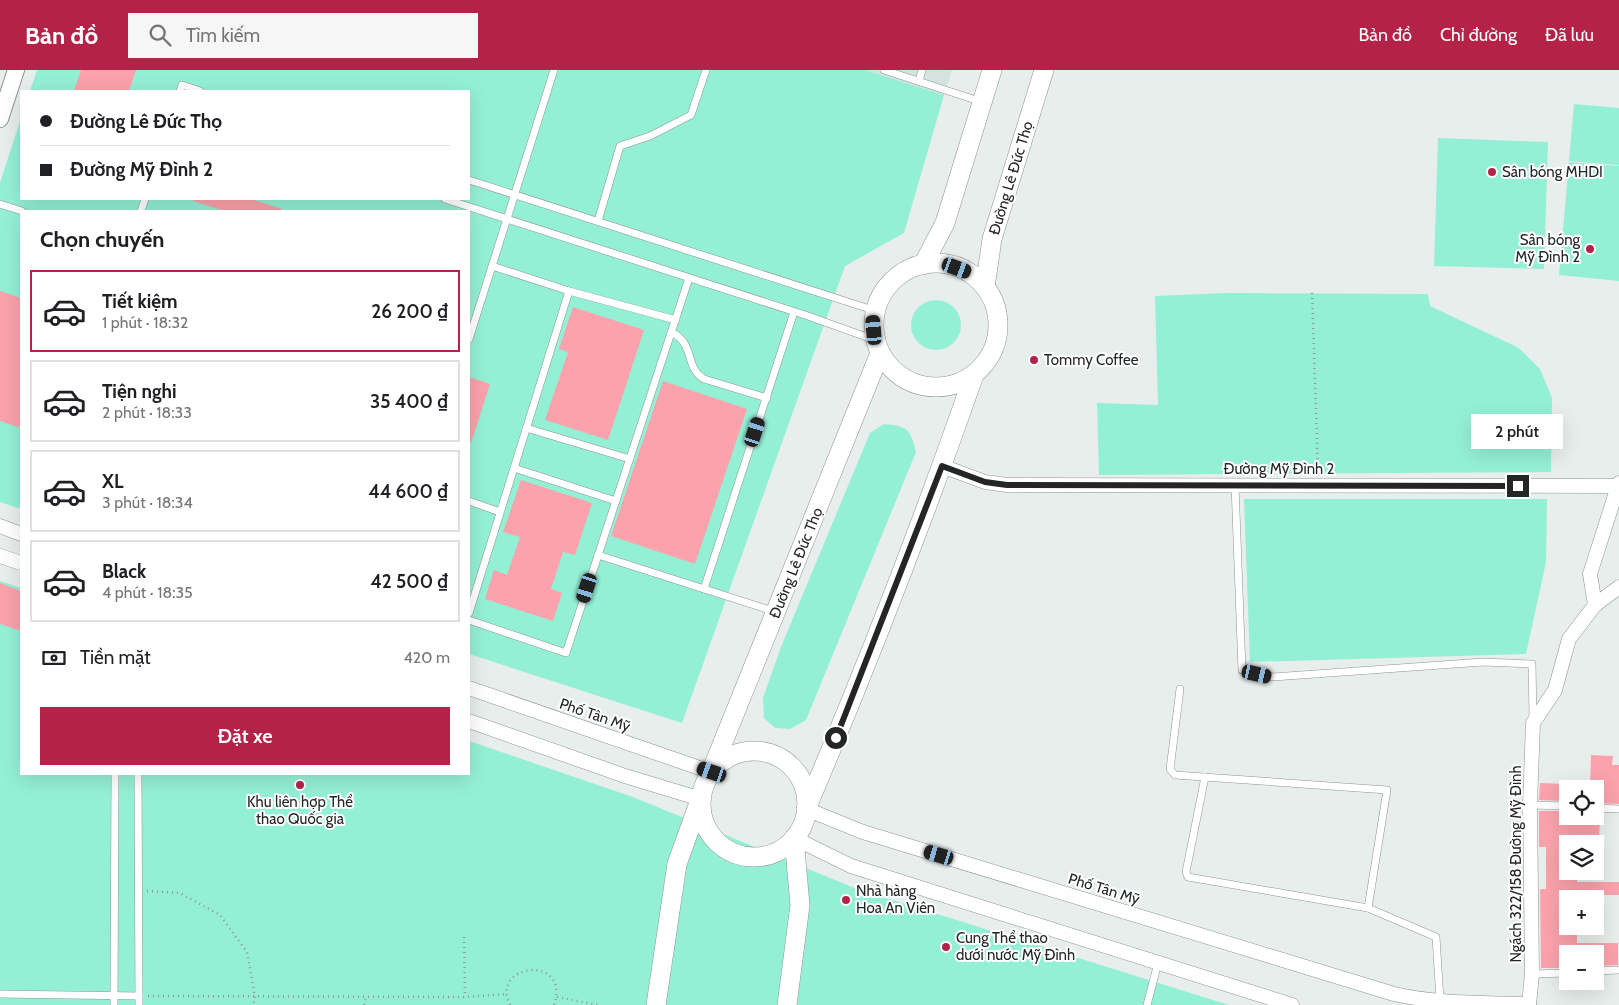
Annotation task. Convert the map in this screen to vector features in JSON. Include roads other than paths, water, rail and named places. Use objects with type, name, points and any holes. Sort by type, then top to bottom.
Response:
[{"type":"main road","points":[[923,265],[945,223],[992,70]]},
{"type":"main road","name":"Đường Lê Đức Thọ","points":[[985,288],[992,239],[1044,70]]},
{"type":"main road","points":[[806,809],[840,730],[942,466],[974,375],[990,355],[996,338],[998,320],[994,303],[985,288],[968,272],[946,264],[923,265],[905,271],[890,283],[879,298],[874,319],[878,347],[889,367],[902,378],[917,384],[933,387],[950,386],[974,375]]},
{"type":"main road","name":"Đường Lê Đức Thọ","points":[[712,772],[878,347]]},
{"type":"main road","points":[[656,1005],[677,864],[701,799],[706,779],[716,765],[731,755],[748,750],[766,752],[782,758],[795,770],[804,785],[808,802],[805,820],[794,838],[784,848],[768,855],[750,857],[733,853],[718,844],[707,830],[701,813],[701,799]]},
{"type":"main road","points":[[787,1005],[800,905],[794,838]]},
{"type":"street","points":[[0,119],[16,70]]},
{"type":"street","name":"Đường Mỹ Đình 2","points":[[942,466],[985,482],[1007,485],[1618,485]]},
{"type":"street","points":[[1596,605],[1590,574],[1618,485]]},
{"type":"street","points":[[0,526],[20,534]]},
{"type":"street","points":[[0,556],[20,564]]},
{"type":"street","points":[[1533,723],[1555,690],[1569,639],[1596,605],[1619,587]]},
{"type":"street","name":"Phố Tân Mỹ","points":[[470,688],[712,772]]},
{"type":"street","points":[[470,721],[625,776],[701,799]]},
{"type":"street","name":"Ngách 322/158 Đường Mỹ Đình","points":[[1529,1004],[1532,974],[1530,805],[1533,723]]},
{"type":"street","name":"Phố Tân Mỹ","points":[[806,809],[863,832],[1391,1000],[1529,1004]]},
{"type":"street","points":[[794,838],[851,866],[1292,1005]]},
{"type":"lane","points":[[470,336],[554,70]]},
{"type":"lane","points":[[598,222],[620,146],[650,136],[691,115],[706,70]]},
{"type":"lane","points":[[884,70],[982,102]]},
{"type":"lane","points":[[919,81],[922,70]]},
{"type":"lane","points":[[180,90],[182,85],[197,90]]},
{"type":"lane","points":[[470,180],[876,311]]},
{"type":"lane","points":[[447,200],[794,312],[878,347]]},
{"type":"lane","points":[[0,204],[20,210]]},
{"type":"lane","points":[[492,266],[569,291],[676,320]]},
{"type":"lane","points":[[470,620],[566,653],[690,278]]},
{"type":"lane","points":[[470,610],[569,291]]},
{"type":"lane","points":[[704,588],[794,312]]},
{"type":"lane","points":[[672,332],[685,342],[696,374],[704,379],[767,398]]},
{"type":"lane","points":[[526,428],[630,459]]},
{"type":"lane","points":[[514,468],[616,501]]},
{"type":"lane","points":[[1235,485],[1242,670],[1272,677],[1483,662],[1532,664],[1533,723]]},
{"type":"lane","points":[[470,501],[500,512]]},
{"type":"lane","points":[[598,555],[776,612]]},
{"type":"lane","points":[[1180,688],[1171,773],[1387,790],[1368,908]]},
{"type":"lane","points":[[114,1005],[115,775]]},
{"type":"lane","points":[[138,775],[139,1005]]},
{"type":"lane","points":[[1205,777],[1186,872],[1188,877],[1368,908],[1436,937],[1449,1002]]},
{"type":"lane","points":[[1530,805],[1559,806]]},
{"type":"lane","points":[[1604,808],[1619,809]]},
{"type":"lane","points":[[1147,1005],[1158,963]]},
{"type":"lane","points":[[1604,971],[1619,970]]},
{"type":"lane","points":[[1532,974],[1559,973]]},
{"type":"lane","points":[[0,994],[139,996]]},
{"type":"place","name":"Sân bóng MHDI","points":[[1492,172]]},
{"type":"place","name":"Sân bóng Mỹ Đình 2","points":[[1590,249]]},
{"type":"place","name":"Tommy Coffee","points":[[1034,360]]},
{"type":"place","name":"Khu liên hợp Thể thao Quốc gia","points":[[300,785]]},
{"type":"place","name":"Nhà hàng Hoa An Viên","points":[[846,900]]},
{"type":"place","name":"Cung Thể thao dưới nước Mỹ Đình","points":[[946,947]]}]
